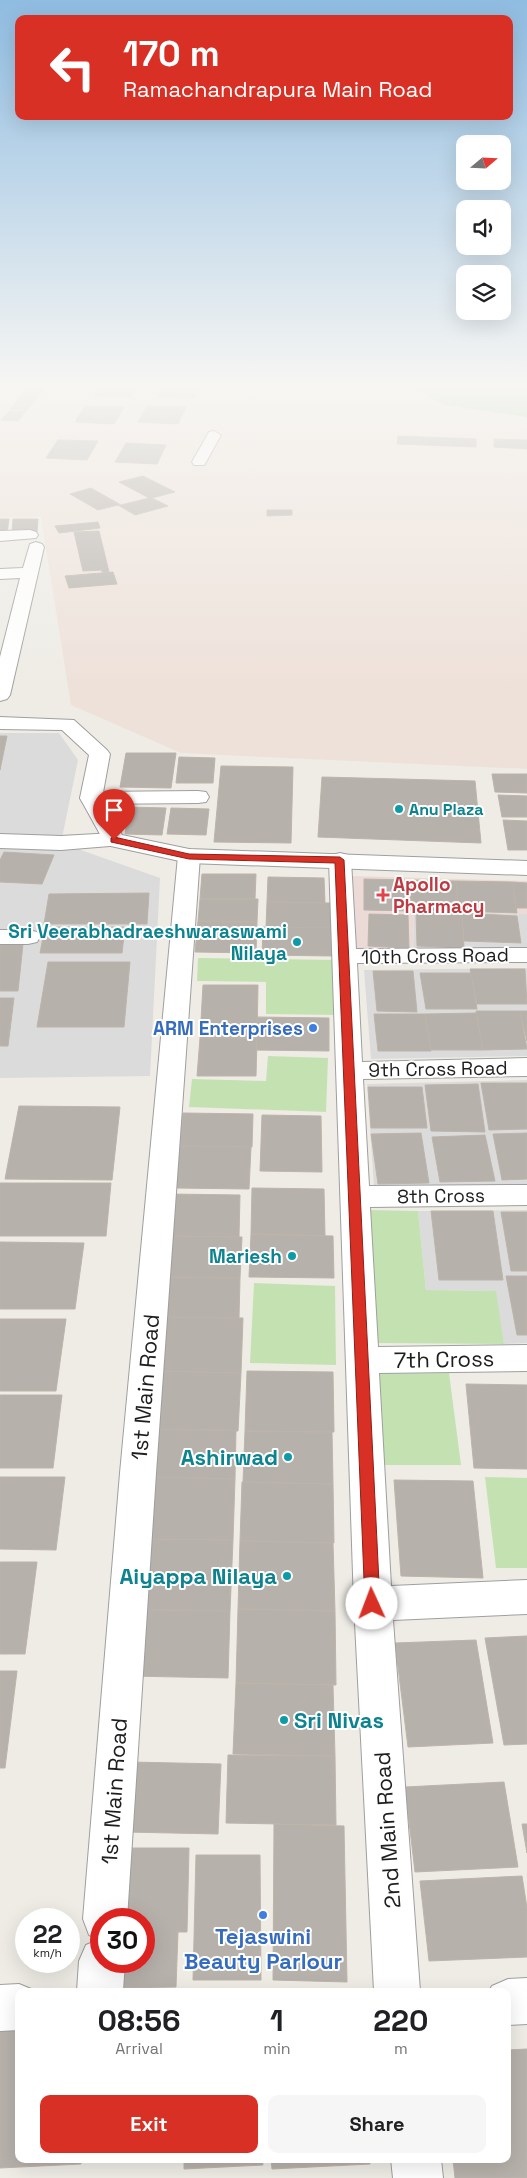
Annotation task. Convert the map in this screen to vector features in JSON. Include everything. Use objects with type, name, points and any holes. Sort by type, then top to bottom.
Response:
[{"type":"street","points":[[0,536],[33,541],[29,574],[0,695]]},
{"type":"street","points":[[0,574],[29,574]]},
{"type":"street","points":[[0,723],[67,724],[100,754],[91,798],[114,840]]},
{"type":"street","points":[[91,798],[198,798]]},
{"type":"street","points":[[0,841],[61,842],[114,840],[189,856],[527,868]]},
{"type":"street","name":"1st Main Road","points":[[106,1908],[138,1482],[189,856]]},
{"type":"street","name":"2nd Main Road","points":[[340,860],[372,1604],[396,1988]]},
{"type":"street","points":[[0,937],[28,937]]},
{"type":"street","name":"10th Cross Road","points":[[344,956],[527,955]]},
{"type":"street","name":"9th Cross Road","points":[[349,1071],[527,1067]]},
{"type":"street","name":"8th Cross","points":[[354,1197],[527,1195]]},
{"type":"street","name":"7th Cross","points":[[362,1360],[527,1358]]},
{"type":"street","points":[[372,1604],[527,1597]]},
{"type":"street","points":[[100,1988],[101,1973]]},
{"type":"street","points":[[511,2002],[527,2001]]},
{"type":"street","points":[[0,2008],[15,2007]]},
{"type":"street","points":[[416,2163],[418,2178]]},
{"type":"shaded area","points":[[0,485],[527,485],[527,769],[181,753],[71,705],[41,517],[0,517]]},
{"type":"shaded area","points":[[0,733],[59,733],[78,760],[61,843],[160,878],[150,1076],[0,1078]]},
{"type":"shaded area","points":[[351,876],[527,881],[527,914],[414,911],[413,951],[354,951]]},
{"type":"shaded area","points":[[414,911],[527,914],[527,947],[413,951]]},
{"type":"shaded area","points":[[527,968],[527,1056],[371,1059],[364,970]]},
{"type":"shaded area","points":[[527,1080],[527,1186],[374,1187],[367,1084]]},
{"type":"shaded area","points":[[527,1210],[527,1343],[504,1344],[495,1291],[426,1290],[418,1211]]},
{"type":"green space","points":[[198,958],[337,960],[339,1015],[266,1014],[266,982],[197,981]]},
{"type":"green space","points":[[268,1056],[328,1058],[326,1112],[189,1107],[192,1079],[266,1081]]},
{"type":"green space","points":[[368,1210],[418,1211],[426,1290],[496,1291],[504,1344],[377,1343]]},
{"type":"green space","points":[[254,1283],[335,1286],[336,1365],[250,1363]]},
{"type":"green space","points":[[449,1373],[461,1465],[378,1465],[371,1374]]},
{"type":"green space","points":[[485,1477],[527,1478],[527,1568],[496,1568]]},
{"type":"building","points":[[124,485],[160,485],[175,492],[152,498],[168,506],[135,515],[118,505],[98,510],[70,494],[91,488],[121,505],[149,498]]},
{"type":"building","points":[[267,510],[292,510],[292,515],[267,516]]},
{"type":"building","points":[[0,519],[9,519],[7,533],[0,533]]},
{"type":"building","points":[[13,519],[38,519],[37,532],[12,533]]},
{"type":"building","points":[[98,522],[100,528],[59,533],[55,526]]},
{"type":"building","points":[[99,531],[109,572],[102,572],[102,570],[83,571],[74,532]]},
{"type":"building","points":[[113,572],[117,584],[69,588],[65,576]]},
{"type":"building","points":[[0,736],[7,736],[0,770]]},
{"type":"building","points":[[126,753],[176,753],[171,788],[120,787]]},
{"type":"building","points":[[179,757],[215,758],[213,783],[176,783]]},
{"type":"building","points":[[221,766],[293,767],[291,843],[214,842]]},
{"type":"building","points":[[492,774],[527,774],[527,793],[495,792]]},
{"type":"building","name":"Anu Plaza","points":[[322,777],[475,781],[481,843],[318,837]]},
{"type":"building","points":[[498,795],[527,796],[527,817],[502,817]]},
{"type":"building","points":[[129,807],[166,808],[162,835],[125,834]]},
{"type":"building","points":[[171,808],[209,809],[206,835],[167,834]]},
{"type":"building","points":[[503,820],[527,821],[527,850],[508,850]]},
{"type":"building","points":[[4,852],[54,855],[42,884],[0,882],[0,860]]},
{"type":"building","points":[[202,874],[256,874],[255,899],[200,899]]},
{"type":"building","points":[[268,877],[324,878],[325,903],[267,902]]},
{"type":"building","points":[[364,879],[411,880],[412,911],[364,910]]},
{"type":"building","points":[[411,880],[456,881],[459,911],[412,910]]},
{"type":"building","points":[[456,881],[513,882],[517,913],[459,911]]},
{"type":"building","points":[[513,882],[527,883],[527,908],[516,908]]},
{"type":"building","points":[[149,893],[147,924],[44,924],[49,894]]},
{"type":"building","points":[[200,899],[258,899],[257,922],[198,921]]},
{"type":"building","points":[[267,902],[331,903],[331,928],[266,927]]},
{"type":"building","points":[[416,912],[462,913],[464,948],[417,946]]},
{"type":"building","points":[[462,913],[517,916],[521,943],[464,941]]},
{"type":"building","points":[[369,914],[408,915],[409,948],[368,946]]},
{"type":"building","points":[[198,921],[257,922],[256,953],[195,952]]},
{"type":"building","points":[[45,927],[125,927],[122,953],[40,953]]},
{"type":"building","name":"Sri Veerabhadraeshwaraswami Nilaya","points":[[263,927],[331,928],[332,956],[262,955]]},
{"type":"building","points":[[23,944],[18,991],[0,991],[0,945]]},
{"type":"building","points":[[48,962],[130,962],[124,1027],[37,1027]]},
{"type":"building","points":[[470,969],[525,969],[527,1004],[477,1004]]},
{"type":"building","points":[[373,971],[413,971],[417,1012],[377,1011]]},
{"type":"building","points":[[420,973],[471,973],[477,1009],[426,1009]]},
{"type":"building","points":[[203,985],[258,985],[257,1038],[200,1038]]},
{"type":"building","points":[[0,998],[14,998],[8,1046],[0,1046]]},
{"type":"building","points":[[476,1011],[520,1011],[527,1049],[483,1050]]},
{"type":"building","points":[[520,1011],[527,1011],[527,1041]]},
{"type":"building","points":[[476,1013],[483,1050],[431,1050],[425,1014]]},
{"type":"building","points":[[374,1014],[425,1014],[431,1051],[378,1051]]},
{"type":"building","points":[[257,1017],[329,1018],[329,1051],[256,1050]]},
{"type":"building","points":[[200,1038],[257,1038],[256,1076],[197,1076]]},
{"type":"building","points":[[481,1083],[527,1083],[527,1129],[489,1130]]},
{"type":"building","points":[[478,1084],[485,1132],[431,1131],[425,1085]]},
{"type":"building","points":[[368,1087],[422,1087],[427,1128],[371,1128]]},
{"type":"building","points":[[19,1106],[120,1107],[112,1180],[5,1179]]},
{"type":"building","points":[[183,1113],[253,1114],[252,1147],[180,1146]]},
{"type":"building","points":[[262,1115],[321,1116],[322,1172],[260,1171]]},
{"type":"building","points":[[421,1133],[429,1183],[378,1184],[371,1134]]},
{"type":"building","points":[[527,1133],[527,1179],[502,1180],[493,1134]]},
{"type":"building","points":[[485,1135],[495,1181],[440,1182],[432,1137]]},
{"type":"building","points":[[180,1146],[251,1147],[249,1189],[176,1188]]},
{"type":"building","points":[[0,1183],[111,1183],[106,1236],[0,1236]]},
{"type":"building","points":[[252,1188],[324,1189],[325,1236],[251,1234]]},
{"type":"building","points":[[170,1194],[240,1195],[239,1237],[166,1236]]},
{"type":"building","points":[[431,1211],[493,1211],[503,1280],[439,1280]]},
{"type":"building","points":[[501,1212],[527,1212],[527,1271],[511,1271]]},
{"type":"building","name":"Mariesh","points":[[251,1234],[333,1236],[334,1278],[249,1277]]},
{"type":"building","points":[[166,1236],[242,1237],[240,1278],[162,1277]]},
{"type":"building","points":[[0,1242],[84,1243],[75,1309],[0,1309]]},
{"type":"building","points":[[506,1276],[527,1276],[527,1335],[517,1335]]},
{"type":"building","points":[[165,1277],[240,1278],[239,1318],[161,1317]]},
{"type":"building","points":[[161,1317],[243,1318],[241,1373],[157,1371]]},
{"type":"building","points":[[0,1319],[66,1319],[56,1391],[0,1391]]},
{"type":"building","points":[[155,1371],[241,1373],[238,1431],[150,1429]]},
{"type":"building","points":[[247,1371],[333,1372],[334,1432],[245,1431]]},
{"type":"building","points":[[466,1384],[527,1385],[527,1469],[474,1468]]},
{"type":"building","points":[[0,1395],[62,1395],[53,1468],[0,1468]]},
{"type":"building","points":[[150,1429],[236,1430],[235,1479],[146,1477]]},
{"type":"building","name":"Ashirwad","points":[[245,1431],[332,1432],[333,1484],[243,1482]]},
{"type":"building","points":[[0,1477],[65,1477],[56,1550],[0,1549]]},
{"type":"building","points":[[153,1477],[235,1479],[233,1540],[148,1539]]},
{"type":"building","points":[[394,1480],[473,1481],[483,1578],[401,1576]]},
{"type":"building","points":[[242,1482],[333,1484],[334,1543],[240,1541]]},
{"type":"building","points":[[143,1539],[233,1540],[230,1611],[137,1610]]},
{"type":"building","name":"Aiyappa Nilaya","points":[[240,1541],[333,1543],[335,1611],[238,1609]]},
{"type":"building","points":[[0,1562],[37,1562],[25,1654],[0,1654]]},
{"type":"building","points":[[135,1609],[230,1611],[228,1678],[129,1676]]},
{"type":"building","points":[[238,1609],[335,1611],[336,1685],[236,1683]]},
{"type":"building","points":[[527,1636],[527,1744],[504,1745],[485,1638]]},
{"type":"building","points":[[476,1640],[493,1743],[408,1747],[395,1643]]},
{"type":"building","points":[[0,1671],[17,1671],[5,1768],[0,1768]]},
{"type":"building","name":"Sri Nivas","points":[[236,1683],[333,1685],[335,1756],[233,1754]]},
{"type":"building","points":[[228,1755],[335,1756],[336,1825],[226,1823]]},
{"type":"building","points":[[131,1762],[221,1764],[218,1834],[126,1832]]},
{"type":"building","points":[[504,1782],[518,1867],[415,1872],[405,1787]]},
{"type":"building","points":[[274,1824],[344,1826],[347,1982],[273,1980]]},
{"type":"building","points":[[522,1824],[527,1824],[527,1853]]},
{"type":"building","points":[[124,1848],[189,1848],[187,1932],[178,1932],[176,1987],[115,1988],[116,1973],[155,1973],[155,1908],[121,1908]]},
{"type":"building","points":[[196,1855],[260,1855],[261,1980],[193,1980]]},
{"type":"building","points":[[522,1876],[527,1908],[527,1957],[429,1961],[420,1881]]},
{"type":"building","points":[[15,2029],[15,2163],[81,2164],[0,2168],[0,2030]]},
{"type":"building","points":[[527,2049],[527,2178],[455,2178],[453,2163],[511,2163],[511,2050]]},
{"type":"building","points":[[184,2163],[263,2163],[263,2165],[184,2169]]},
{"type":"building","points":[[271,2163],[370,2163],[370,2164],[272,2169]]},
{"type":"place","name":"Anu Plaza","points":[[399,809]]},
{"type":"place","name":"Apollo Pharmacy","points":[[383,895]]},
{"type":"place","name":"Sri Veerabhadraeshwaraswami Nilaya","points":[[297,942]]},
{"type":"place","name":"ARM Enterprises","points":[[313,1028]]},
{"type":"place","name":"Mariesh","points":[[292,1256]]},
{"type":"place","name":"Ashirwad","points":[[288,1457]]},
{"type":"place","name":"Aiyappa Nilaya","points":[[287,1576]]},
{"type":"place","name":"Sri Nivas","points":[[284,1720]]},
{"type":"place","name":"Tejaswini Beauty Parlour","points":[[263,1915]]},
{"type":"route","points":[[114,840],[189,856],[340,860],[372,1604]]}]
